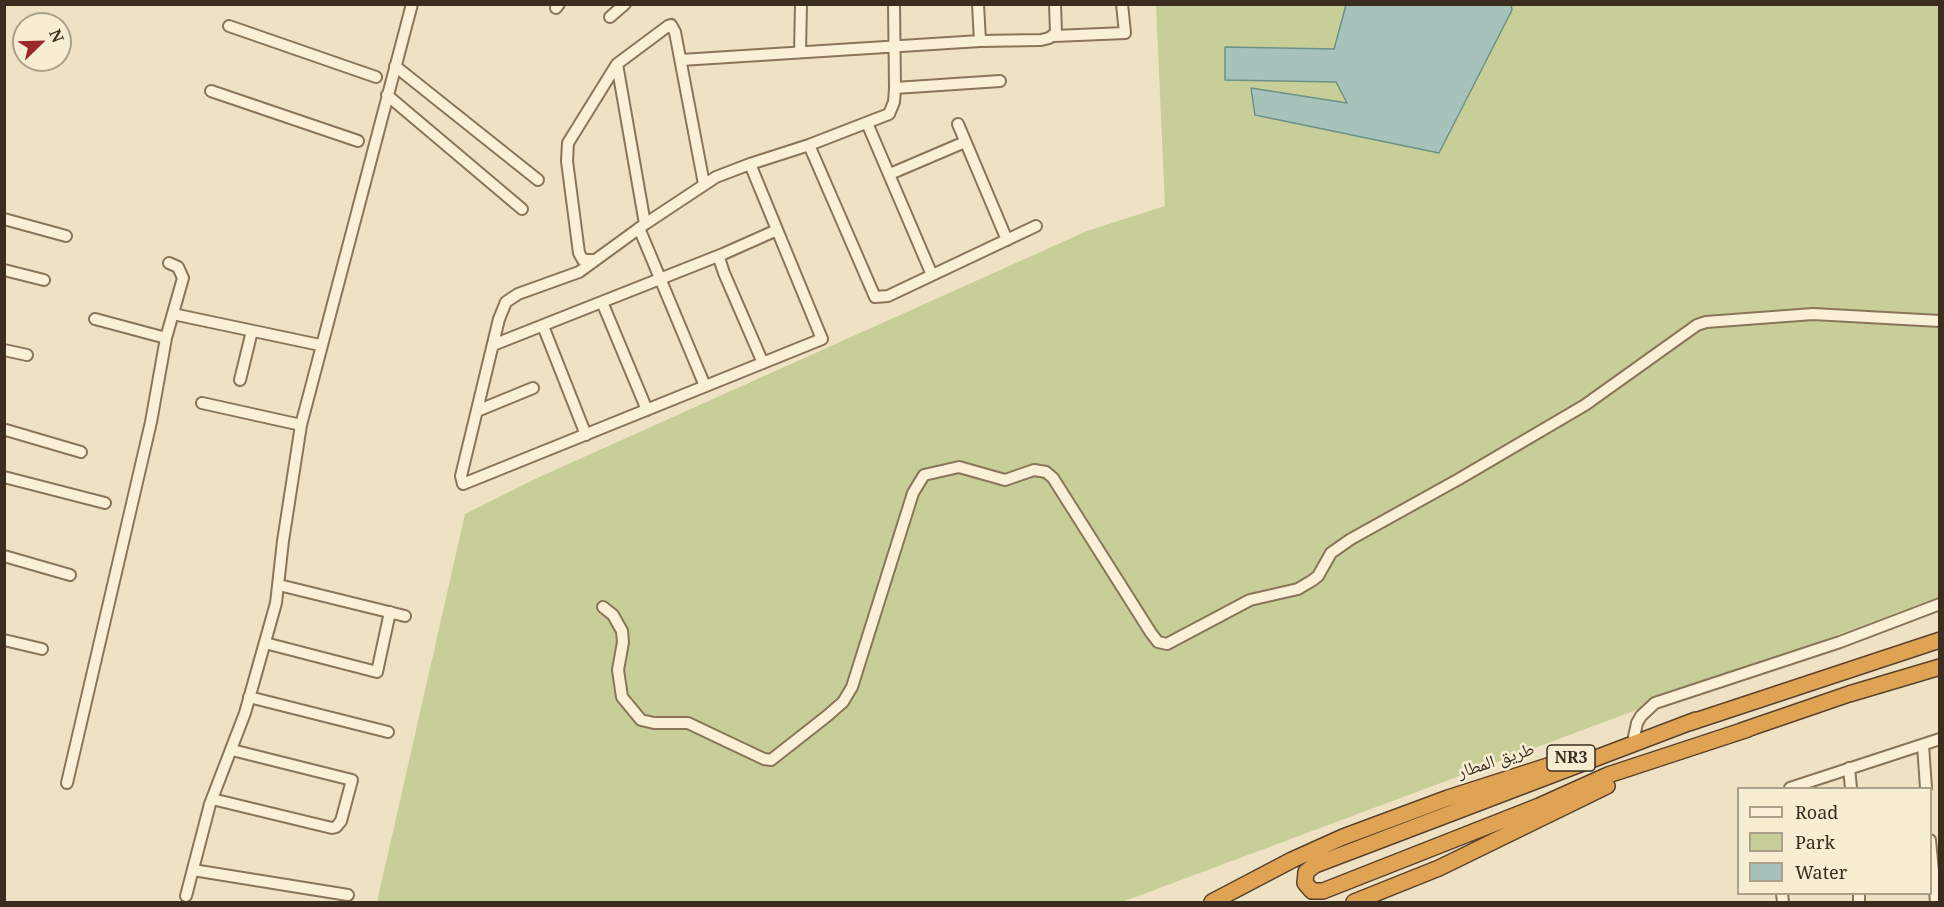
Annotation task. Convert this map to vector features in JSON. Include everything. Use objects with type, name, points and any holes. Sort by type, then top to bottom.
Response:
[{"type":"highway","name":"طريق المطار","points":[[1212,903],[1292,860],[1353,833],[1500,780],[1634,737],[1696,720],[1940,640]]},
{"type":"highway","name":"NR3","points":[[1354,903],[1457,860],[1610,784],[1710,742],[1849,694],[1940,667]]},
{"type":"highway","points":[[1696,720],[1315,865],[1306,872],[1305,883],[1312,891],[1323,891],[1539,806],[1608,775],[1748,729]]},
{"type":"street","points":[[186,897],[212,799],[232,750],[249,697],[279,585],[283,541],[301,425],[320,345],[412,6],[400,4]]},
{"type":"street","points":[[610,17],[625,4]]},
{"type":"street","points":[[800,52],[801,4]]},
{"type":"street","points":[[750,164],[822,339],[463,484],[461,476],[499,319],[506,302],[518,294],[568,277],[716,177],[750,164],[809,145],[889,114],[894,102],[895,88],[894,4]]},
{"type":"street","points":[[978,4],[980,41]]},
{"type":"street","points":[[1054,36],[1057,26],[1055,4]]},
{"type":"street","points":[[681,60],[980,41],[1041,40],[1054,36],[1125,33],[1122,4]]},
{"type":"street","points":[[229,26],[376,77]]},
{"type":"street","points":[[595,260],[583,260],[579,253],[567,151],[573,135],[617,63],[671,26],[675,32],[705,184]]},
{"type":"street","points":[[617,63],[642,226],[660,279],[705,386]]},
{"type":"street","points":[[395,66],[538,180]]},
{"type":"street","points":[[895,88],[999,81]]},
{"type":"street","points":[[211,91],[358,141]]},
{"type":"street","points":[[387,95],[522,209]]},
{"type":"street","points":[[867,123],[932,275]]},
{"type":"street","points":[[958,124],[1007,240]]},
{"type":"street","points":[[890,174],[965,142]]},
{"type":"street","points":[[809,145],[875,297],[888,296],[1036,226]]},
{"type":"street","points":[[4,219],[66,236]]},
{"type":"street","points":[[493,345],[602,303],[777,230]]},
{"type":"street","points":[[723,254],[719,262],[763,363]]},
{"type":"street","points":[[67,783],[151,422],[166,338],[183,278],[178,267],[169,263]]},
{"type":"street","points":[[4,270],[44,280]]},
{"type":"street","points":[[602,303],[647,410]]},
{"type":"street","points":[[173,314],[320,345]]},
{"type":"street","points":[[603,607],[613,615],[622,631],[623,642],[618,670],[622,697],[641,720],[647,723],[688,723],[771,760],[843,702],[852,687],[913,493],[924,475],[959,467],[1005,480],[1034,470],[1046,472],[1053,477],[1151,633],[1158,642],[1167,644],[1250,600],[1298,589],[1313,580],[1318,576],[1331,553],[1351,538],[1585,405],[1697,325],[1706,322],[1813,314],[1940,321]]},
{"type":"street","points":[[95,320],[166,338]]},
{"type":"street","points":[[543,326],[586,435]]},
{"type":"street","points":[[240,380],[252,331]]},
{"type":"street","points":[[4,351],[27,355]]},
{"type":"street","points":[[477,411],[533,388]]},
{"type":"street","points":[[202,403],[301,425]]},
{"type":"street","points":[[6,430],[81,452]]},
{"type":"street","points":[[4,477],[105,503]]},
{"type":"street","points":[[4,556],[70,575]]},
{"type":"street","points":[[279,585],[405,615]]},
{"type":"street","points":[[1634,737],[1641,716],[1655,703],[1840,642],[1940,604]]},
{"type":"street","points":[[265,642],[377,672],[390,612]]},
{"type":"street","points":[[4,639],[42,649]]},
{"type":"street","points":[[249,697],[388,732]]},
{"type":"street","points":[[1796,787],[1940,739]]},
{"type":"street","points":[[1923,745],[1926,787]]},
{"type":"street","points":[[212,799],[332,828],[341,821],[352,780],[232,750]]},
{"type":"street","points":[[1849,768],[1851,787]]},
{"type":"street","points":[[1932,865],[1935,903]]},
{"type":"street","points":[[193,870],[322,897],[348,895]]},
{"type":"green space","points":[[1156,5],[1939,5],[1939,597],[1122,902],[377,902],[465,514],[535,479],[1087,231],[1165,206]]},
{"type":"water","points":[[1346,5],[1511,5],[1512,10],[1439,153],[1255,115],[1251,88],[1347,103],[1336,82],[1225,80],[1225,47],[1334,49]]}]
